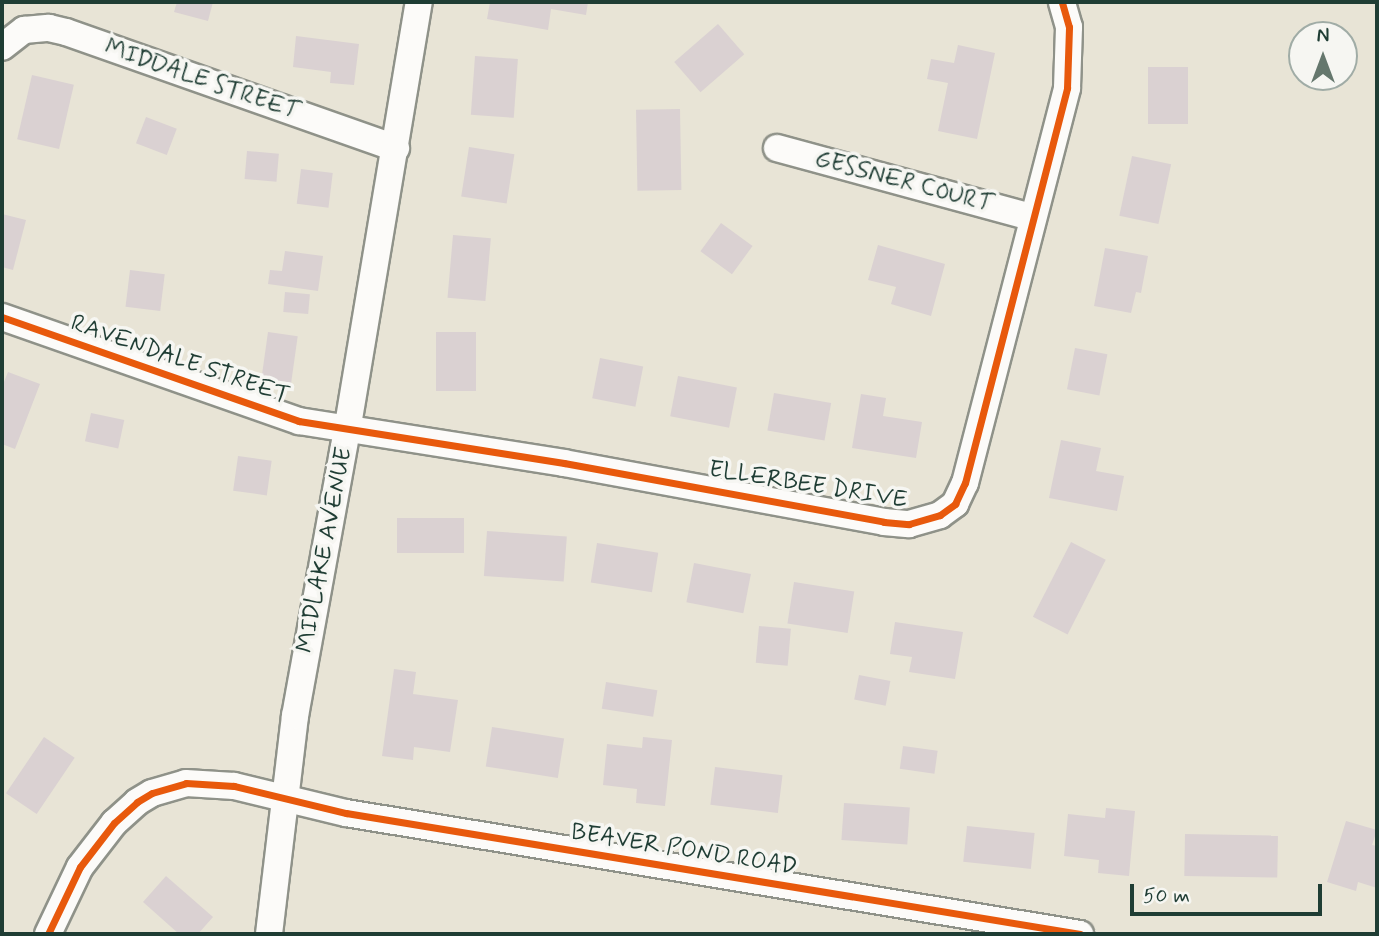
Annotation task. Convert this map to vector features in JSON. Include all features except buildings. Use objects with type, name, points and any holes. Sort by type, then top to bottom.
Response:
[{"type":"street","name":"MIDLAKE AVENUE","points":[[269,934],[295,716],[347,431],[419,2]]},
{"type":"street","name":"ELLERBEE DRIVE","points":[[347,431],[564,463],[884,522],[909,524],[940,515],[955,504],[965,483],[1031,217],[1067,88],[1069,27],[1062,2]]},
{"type":"street","name":"MIDDALE STREET","points":[[5,43],[24,30],[48,28],[66,32],[396,148]]},
{"type":"street","name":"GESSNER COURT","points":[[777,148],[1031,217]]},
{"type":"street","name":"RAVENDALE STREET","points":[[2,317],[299,421],[347,431]]},
{"type":"street","name":"BEAVER POND ROAD","points":[[48,934],[80,867],[114,823],[137,802],[152,793],[186,783],[234,786],[346,813],[1080,934]]},
{"type":"cycle path","points":[[2,317],[299,421],[564,463],[884,522],[909,524],[940,515],[955,504],[965,483],[1067,88],[1069,27],[1062,2]]},
{"type":"cycle path","points":[[48,934],[80,867],[114,823],[137,802],[152,793],[186,783],[234,786],[346,813],[1080,934]]}]
